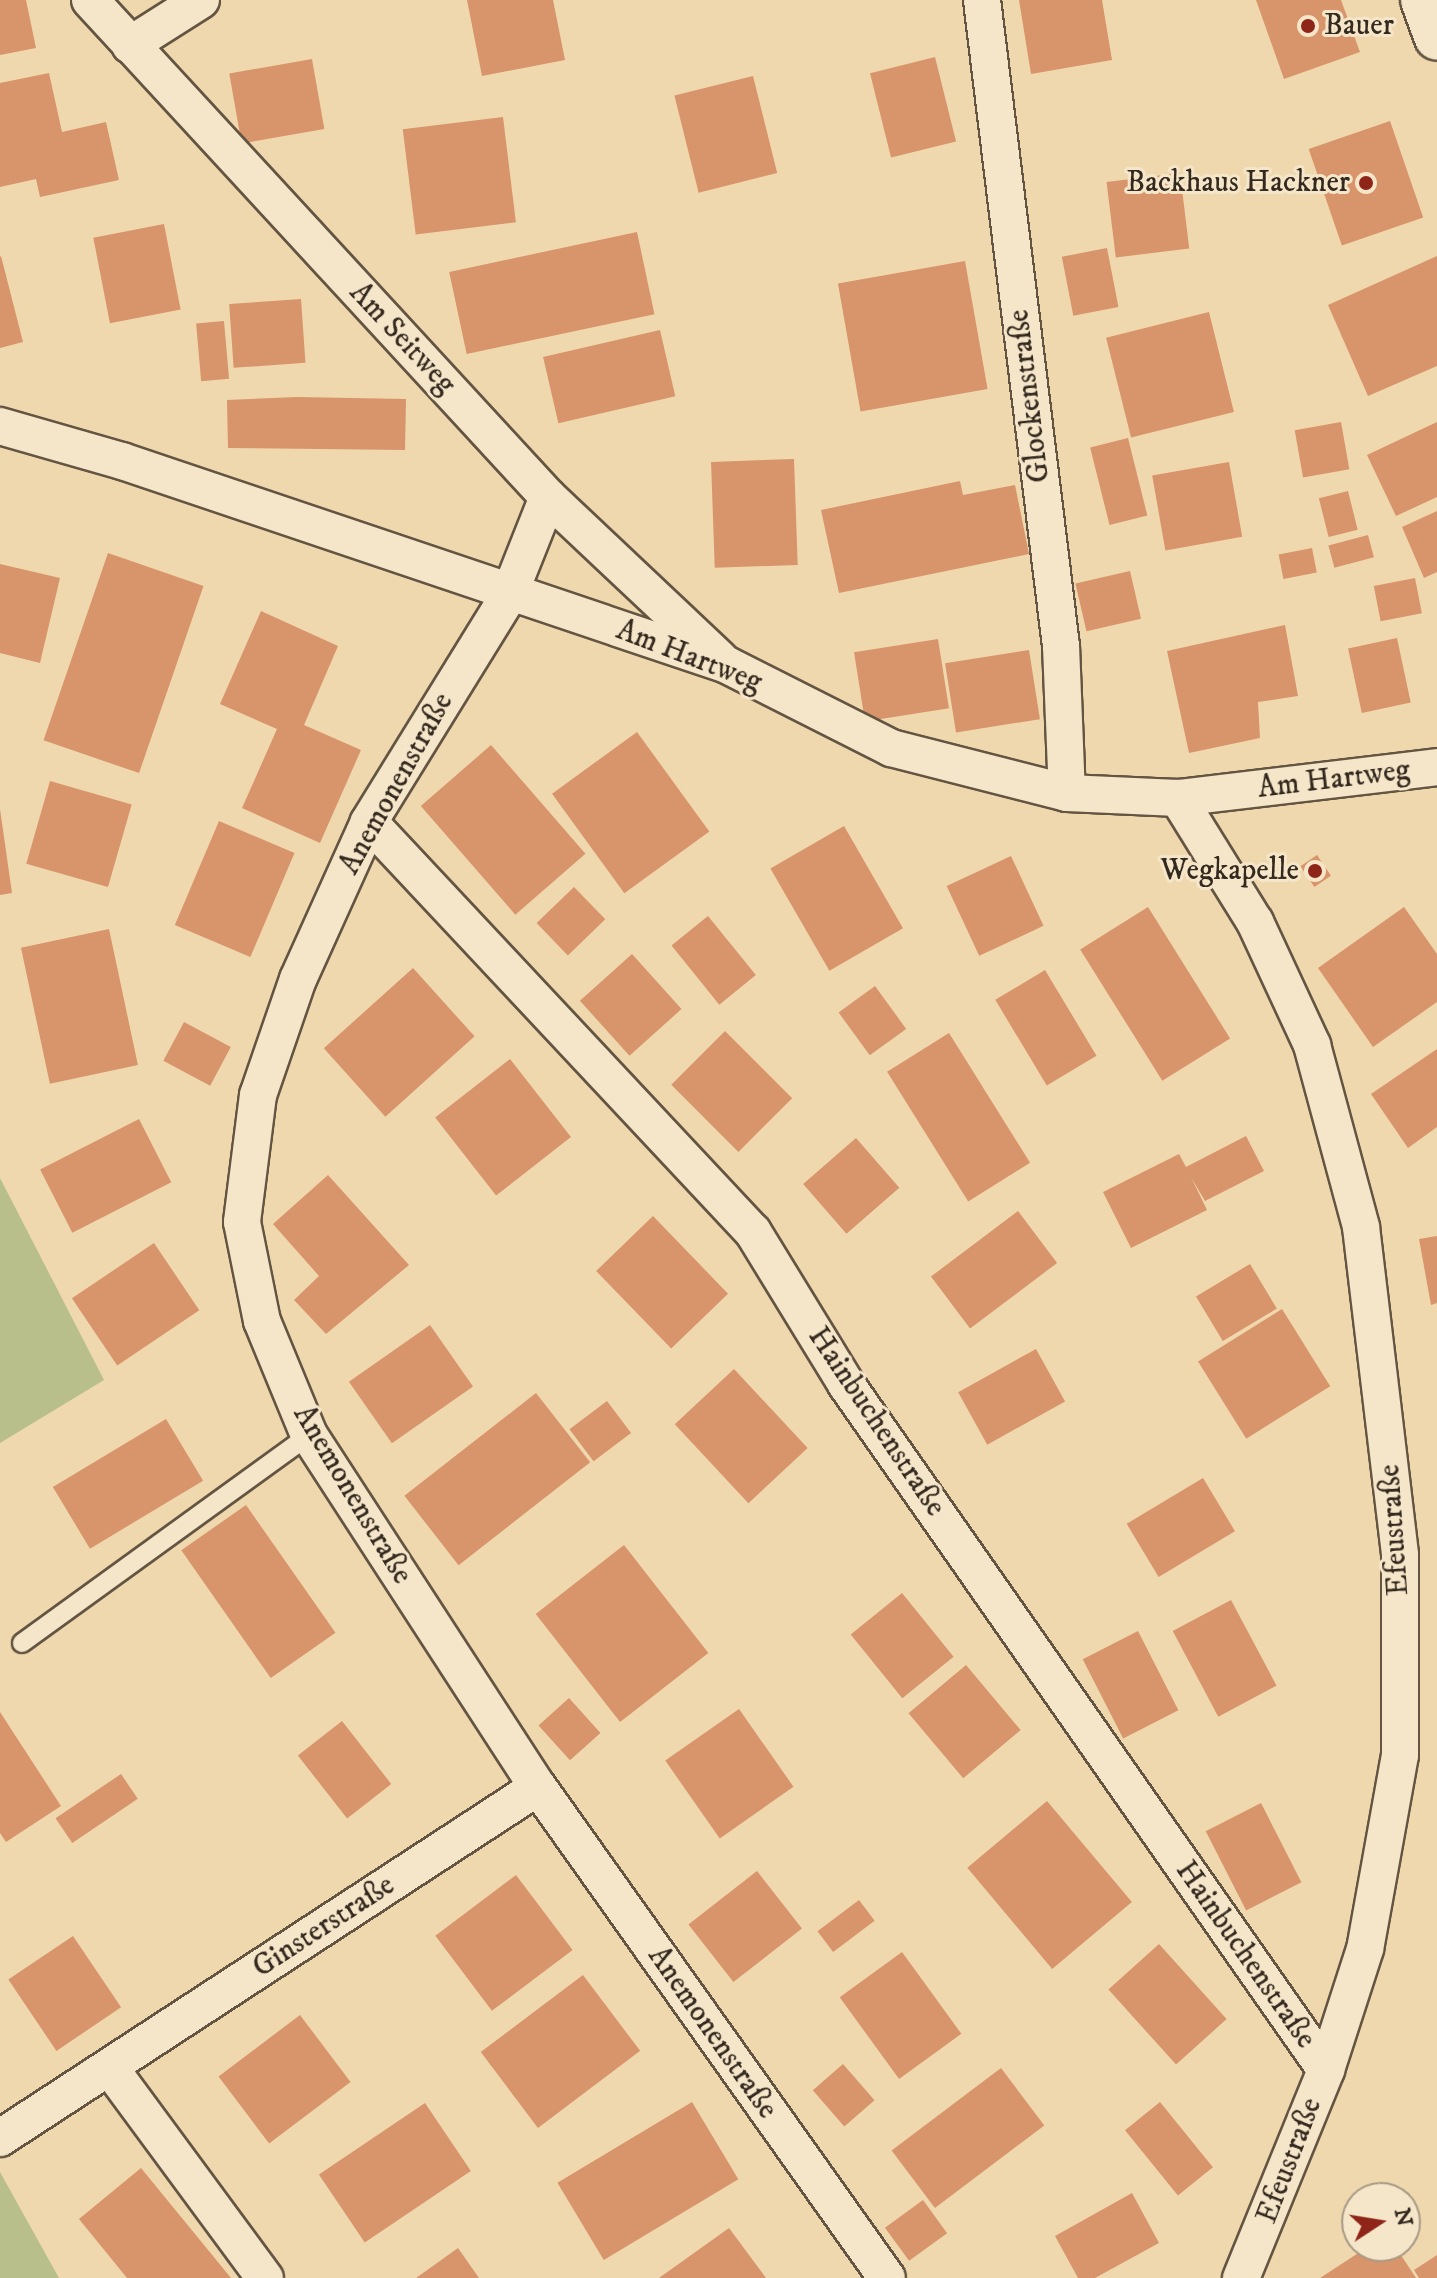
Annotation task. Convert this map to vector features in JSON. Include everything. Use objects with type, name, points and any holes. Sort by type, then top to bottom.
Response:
[{"type":"street","name":"Am Seitweg","points":[[90,0],[548,497],[727,665]]},
{"type":"street","points":[[130,45],[201,0]]},
{"type":"street","name":"Glockenstraße","points":[[982,0],[1061,646],[1067,793]]},
{"type":"street","points":[[1423,0],[1437,38]]},
{"type":"street","name":"Am Hartweg","points":[[0,426],[122,461],[509,595],[727,665],[891,748],[1067,793],[1178,798],[1437,767]]},
{"type":"street","name":"Anemonenstraße","points":[[548,497],[509,595],[369,822],[298,979],[258,1095],[242,1222],[262,1321],[309,1435],[538,1787],[887,2278]]},
{"type":"street","name":"Efeustraße","points":[[1178,798],[1255,922],[1312,1045],[1361,1227],[1382,1373],[1400,1555],[1400,1755],[1365,1949],[1326,2070],[1241,2278]]},
{"type":"street","name":"Hainbuchenstraße","points":[[369,822],[753,1232],[846,1384],[1326,2070]]},
{"type":"street","name":"Ginsterstraße","points":[[0,2138],[538,1787]]},
{"type":"street","points":[[110,2068],[265,2278]]},
{"type":"lane","points":[[22,1643],[309,1435]]},
{"type":"green space","points":[[0,1178],[104,1380],[0,1443]]},
{"type":"green space","points":[[0,2172],[59,2278],[0,2278]]},
{"type":"building","points":[[0,0],[26,0],[36,48],[0,55]]},
{"type":"building","points":[[467,0],[553,0],[565,60],[482,76]]},
{"type":"building","points":[[1019,0],[1102,0],[1112,60],[1031,74]]},
{"type":"building","name":"Bauer","points":[[1256,0],[1341,0],[1360,52],[1284,79]]},
{"type":"building","points":[[935,57],[956,141],[891,158],[870,73]]},
{"type":"building","points":[[312,59],[324,129],[242,144],[229,74]]},
{"type":"building","points":[[49,73],[62,132],[106,122],[119,180],[40,197],[36,179],[0,187],[0,83]]},
{"type":"building","points":[[753,76],[777,173],[699,193],[674,96]]},
{"type":"building","points":[[503,117],[516,222],[416,235],[403,129]]},
{"type":"building","name":"Backhaus Hackner","points":[[1390,121],[1423,217],[1342,245],[1309,149]]},
{"type":"building","points":[[1180,173],[1189,248],[1116,257],[1107,182]]},
{"type":"building","points":[[164,224],[181,309],[110,323],[93,238]]},
{"type":"building","points":[[637,232],[654,314],[467,354],[449,272]]},
{"type":"building","points":[[1107,248],[1118,307],[1073,316],[1062,257]]},
{"type":"building","points":[[1437,256],[1437,366],[1368,396],[1328,305]]},
{"type":"building","points":[[0,257],[23,342],[0,348]]},
{"type":"building","points":[[965,261],[988,389],[861,411],[838,283]]},
{"type":"building","points":[[301,299],[305,363],[234,368],[229,304]]},
{"type":"building","points":[[1209,312],[1234,412],[1131,438],[1106,338]]},
{"type":"building","points":[[224,321],[229,379],[201,381],[196,323]]},
{"type":"building","points":[[660,330],[675,396],[558,423],[543,357]]},
{"type":"building","points":[[297,397],[406,399],[405,450],[228,448],[227,400]]},
{"type":"building","points":[[1341,422],[1349,469],[1303,477],[1295,430]]},
{"type":"building","points":[[1437,422],[1437,497],[1396,516],[1367,455]]},
{"type":"building","points":[[1128,438],[1147,516],[1110,525],[1090,447]]},
{"type":"building","points":[[794,459],[798,565],[715,568],[711,462]]},
{"type":"building","points":[[1229,462],[1242,537],[1165,550],[1152,476]]},
{"type":"building","points":[[960,481],[963,495],[1015,485],[1029,554],[839,593],[821,510]]},
{"type":"building","points":[[1348,491],[1358,530],[1329,537],[1319,498]]},
{"type":"building","points":[[1437,511],[1437,572],[1424,578],[1402,527]]},
{"type":"building","points":[[1368,535],[1374,557],[1334,568],[1328,546]]},
{"type":"building","points":[[1312,548],[1317,573],[1283,579],[1279,554]]},
{"type":"building","points":[[108,553],[203,586],[139,773],[44,740]]},
{"type":"building","points":[[0,564],[60,578],[40,663],[0,653]]},
{"type":"building","points":[[1130,571],[1141,619],[1086,631],[1075,584]]},
{"type":"building","points":[[1415,578],[1422,613],[1381,621],[1374,586]]},
{"type":"building","points":[[261,611],[338,646],[304,725],[361,750],[320,843],[242,808],[277,729],[220,704]]},
{"type":"building","points":[[1285,625],[1298,696],[1258,702],[1260,738],[1189,753],[1167,651]]},
{"type":"building","points":[[1397,638],[1411,703],[1362,713],[1348,648]]},
{"type":"building","points":[[938,639],[949,708],[865,721],[854,652]]},
{"type":"building","points":[[1029,650],[1040,719],[956,732],[945,663]]},
{"type":"building","points":[[637,732],[709,832],[624,893],[552,794]]},
{"type":"building","points":[[491,745],[585,854],[515,915],[421,806]]},
{"type":"building","points":[[50,781],[132,804],[108,887],[26,864]]},
{"type":"building","points":[[0,809],[12,893],[0,895]]},
{"type":"building","points":[[219,821],[294,853],[250,957],[175,925]]},
{"type":"building","points":[[844,826],[903,928],[829,971],[770,868]]},
{"type":"building","name":"Wegkapelle","points":[[1317,855],[1331,876],[1314,887],[1300,866]]},
{"type":"building","points":[[1011,856],[1044,926],[979,956],[947,886]]},
{"type":"building","points":[[574,887],[605,919],[568,955],[537,923]]},
{"type":"building","points":[[1148,907],[1230,1038],[1162,1081],[1080,949]]},
{"type":"building","points":[[1404,907],[1437,954],[1437,1002],[1373,1047],[1318,968]]},
{"type":"building","points":[[708,916],[756,975],[719,1005],[671,946]]},
{"type":"building","points":[[109,929],[138,1065],[50,1084],[21,948]]},
{"type":"building","points":[[632,954],[682,1009],[629,1056],[580,1001]]},
{"type":"building","points":[[413,968],[475,1036],[385,1117],[324,1048]]},
{"type":"building","points":[[1045,970],[1097,1056],[1047,1086],[995,1000]]},
{"type":"building","points":[[875,986],[906,1029],[870,1055],[839,1012]]},
{"type":"building","points":[[184,1022],[231,1047],[210,1086],[163,1061]]},
{"type":"building","points":[[725,1031],[792,1098],[738,1152],[671,1085]]},
{"type":"building","points":[[949,1033],[1030,1163],[968,1201],[887,1072]]},
{"type":"building","points":[[1437,1049],[1437,1127],[1408,1148],[1371,1094]]},
{"type":"building","points":[[510,1059],[571,1137],[496,1196],[435,1117]]},
{"type":"building","points":[[139,1119],[171,1182],[72,1233],[40,1169]]},
{"type":"building","points":[[1246,1136],[1264,1171],[1205,1201],[1191,1177],[1207,1210],[1131,1248],[1103,1192],[1179,1154],[1186,1167]]},
{"type":"building","points":[[856,1138],[899,1188],[846,1234],[803,1184]]},
{"type":"building","points":[[328,1175],[409,1265],[326,1334],[294,1300],[319,1276],[273,1224]]},
{"type":"building","points":[[1018,1211],[1057,1263],[970,1329],[931,1277]]},
{"type":"building","points":[[653,1216],[728,1294],[671,1349],[596,1271]]},
{"type":"building","points":[[1437,1236],[1437,1303],[1431,1305],[1419,1239]]},
{"type":"building","points":[[154,1243],[199,1310],[117,1366],[72,1298]]},
{"type":"building","points":[[1250,1264],[1277,1309],[1223,1341],[1196,1296]]},
{"type":"building","points":[[1282,1309],[1330,1386],[1246,1439],[1198,1361]]},
{"type":"building","points":[[430,1325],[473,1386],[392,1443],[349,1382]]},
{"type":"building","points":[[1036,1349],[1065,1401],[987,1445],[958,1392]]},
{"type":"building","points":[[734,1369],[808,1448],[748,1503],[675,1424]]},
{"type":"building","points":[[536,1393],[590,1462],[459,1565],[404,1496]]},
{"type":"building","points":[[607,1401],[631,1433],[594,1461],[569,1429]]},
{"type":"building","points":[[166,1419],[203,1481],[90,1549],[53,1487]]},
{"type":"building","points":[[1203,1478],[1235,1531],[1159,1577],[1127,1524]]},
{"type":"building","points":[[246,1505],[335,1633],[271,1678],[181,1550]]},
{"type":"building","points":[[624,1545],[708,1653],[620,1722],[536,1614]]},
{"type":"building","points":[[902,1593],[954,1657],[902,1698],[851,1635]]},
{"type":"building","points":[[1231,1600],[1277,1686],[1218,1717],[1173,1631]]},
{"type":"building","points":[[1138,1631],[1178,1710],[1123,1738],[1083,1659]]},
{"type":"building","points":[[966,1665],[1021,1730],[963,1778],[909,1713]]},
{"type":"building","points":[[569,1698],[600,1733],[570,1760],[539,1725]]},
{"type":"building","points":[[739,1709],[793,1787],[720,1838],[665,1761]]},
{"type":"building","points":[[0,1712],[61,1806],[6,1842],[0,1833]]},
{"type":"building","points":[[342,1721],[391,1784],[347,1819],[298,1755]]},
{"type":"building","points":[[121,1774],[138,1799],[72,1843],[56,1818]]},
{"type":"building","points":[[1047,1801],[1132,1902],[1052,1969],[967,1868]]},
{"type":"building","points":[[1261,1803],[1301,1882],[1246,1910],[1206,1831]]},
{"type":"building","points":[[757,1871],[802,1929],[733,1982],[688,1925]]},
{"type":"building","points":[[516,1875],[573,1950],[492,2011],[435,1936]]},
{"type":"building","points":[[859,1900],[875,1921],[833,1952],[817,1931]]},
{"type":"building","points":[[73,1936],[121,2007],[56,2051],[8,1980]]},
{"type":"building","points":[[1159,1944],[1227,2019],[1176,2065],[1108,1990]]},
{"type":"building","points":[[902,1952],[961,2034],[899,2079],[840,1997]]},
{"type":"building","points":[[583,1975],[640,2051],[538,2128],[481,2052]]},
{"type":"building","points":[[300,2015],[351,2082],[269,2143],[219,2076]]},
{"type":"building","points":[[843,2064],[874,2100],[844,2126],[813,2090]]},
{"type":"building","points":[[1001,2068],[1044,2126],[935,2208],[892,2150]]},
{"type":"building","points":[[692,2102],[738,2179],[604,2260],[557,2183]]},
{"type":"building","points":[[1160,2102],[1213,2167],[1178,2196],[1125,2130]]},
{"type":"building","points":[[425,2103],[471,2171],[365,2243],[319,2175]]},
{"type":"building","points":[[141,2168],[231,2278],[127,2278],[79,2219]]},
{"type":"building","points":[[1132,2193],[1159,2243],[1095,2278],[1078,2278],[1055,2236]]},
{"type":"building","points":[[923,2200],[947,2233],[909,2261],[885,2228]]},
{"type":"building","points":[[729,2228],[766,2278],[659,2278]]},
{"type":"building","points":[[458,2248],[479,2278],[416,2278]]},
{"type":"building","points":[[1437,2255],[1437,2278],[1419,2278],[1414,2270]]},
{"type":"building","points":[[1344,2262],[1406,2262],[1416,2278],[1320,2278]]},
{"type":"place","name":"Bauer","points":[[1308,26]]},
{"type":"place","name":"Backhaus Hackner","points":[[1366,183]]},
{"type":"place","name":"Wegkapelle","points":[[1315,871]]}]
